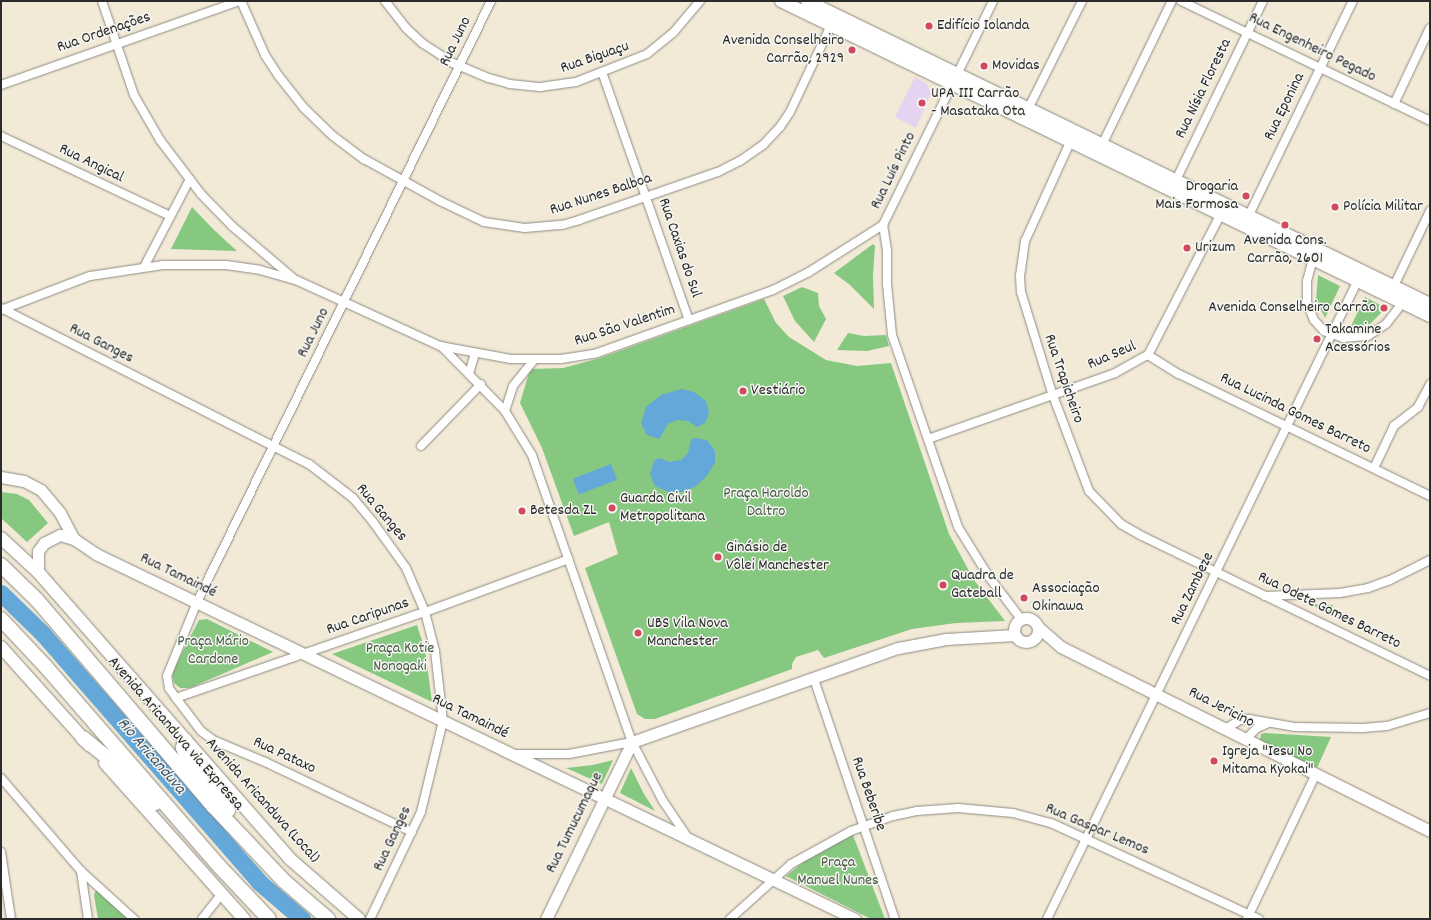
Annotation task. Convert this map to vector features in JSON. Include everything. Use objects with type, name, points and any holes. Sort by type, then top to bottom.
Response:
[{"type":"highway","name":"Avenida Aricanduva via Expressa","points":[[1,566],[37,600],[214,807],[272,868],[328,919]]},
{"type":"highway","points":[[1,619],[269,919]]},
{"type":"highway","points":[[83,738],[109,759],[162,810],[189,831]]},
{"type":"highway","points":[[185,740],[183,748],[188,759],[272,868]]},
{"type":"main road","points":[[781,1],[809,4],[834,20],[1314,254],[1406,298],[1430,304]]},
{"type":"main road","points":[[1406,298],[1430,316]]},
{"type":"main road","name":"Avenida Aricanduva (Local)","points":[[1,538],[38,572],[290,860],[359,919]]},
{"type":"main road","points":[[1,647],[244,919]]},
{"type":"street","points":[[102,1],[116,44],[144,115],[190,179],[232,226],[296,280]]},
{"type":"street","name":"Rua Ordenações","points":[[1,85],[240,1]]},
{"type":"street","name":"Rua Nunes Balboa","points":[[240,1],[265,55],[304,108],[348,148],[403,182],[484,222],[525,228],[562,225],[718,172],[764,144],[790,112],[834,20]]},
{"type":"street","name":"Rua Biguaçu","points":[[385,1],[406,28],[422,43],[459,66],[489,78],[529,86],[560,85],[631,62],[652,50],[673,33],[700,1]]},
{"type":"street","name":"Rua Juno","points":[[167,680],[170,664],[197,602],[492,1]]},
{"type":"street","name":"Rua Luís Pinto","points":[[883,225],[993,1]]},
{"type":"street","points":[[1026,113],[1082,1]]},
{"type":"street","points":[[1099,150],[1172,1]]},
{"type":"street","name":"Rua Engenheiro Pegado","points":[[1181,1],[1430,121]]},
{"type":"street","name":"Rua Nísia Floresta","points":[[1173,185],[1263,1]]},
{"type":"street","name":"Rua Eponina","points":[[1246,220],[1353,1]]},
{"type":"street","points":[[1394,104],[1430,28]]},
{"type":"street","name":"Rua Caxias do Sul","points":[[602,72],[689,320]]},
{"type":"street","name":"Rua Angical","points":[[1,136],[170,216]]},
{"type":"street","name":"Rua Trapicheiro","points":[[1073,137],[1032,222],[1024,248],[1020,275],[1024,305],[1052,393],[1089,491],[1104,508],[1120,524],[1217,572]]},
{"type":"street","points":[[144,267],[190,179]]},
{"type":"street","name":"Rua Seul","points":[[928,439],[1052,393],[1115,373],[1148,355],[1223,209]]},
{"type":"street","points":[[1391,291],[1430,211]]},
{"type":"street","points":[[883,225],[887,251],[887,284],[892,335],[958,527],[985,571],[1021,619]]},
{"type":"street","name":"Rua São Valentim","points":[[296,280],[440,346],[475,353],[534,360],[561,359],[597,353],[773,290],[808,272],[883,225]]},
{"type":"street","points":[[1314,254],[1306,294],[1309,311],[1319,326],[1332,334],[1351,339],[1368,336],[1386,324],[1406,298]]},
{"type":"street","points":[[1,309],[90,276],[144,267],[226,265],[260,270],[296,280]]},
{"type":"street","name":"Rua Zambeze","points":[[1047,919],[1360,276]]},
{"type":"street","name":"Rua Ganges","points":[[1,309],[275,445],[322,473],[366,512],[406,568],[425,612],[438,669],[443,721],[428,793],[412,832],[370,919]]},
{"type":"street","points":[[440,346],[481,384],[505,412],[532,455],[632,742],[663,801],[689,841]]},
{"type":"street","points":[[469,374],[475,353]]},
{"type":"street","name":"Rua Lucinda Gomes Barreto","points":[[1148,355],[1179,374],[1430,496]]},
{"type":"street","points":[[505,412],[512,386],[534,360]]},
{"type":"street","points":[[421,446],[481,384]]},
{"type":"street","points":[[1374,468],[1394,426],[1418,407],[1430,384]]},
{"type":"street","points":[[1,477],[24,481],[40,490],[60,513],[74,539]]},
{"type":"street","points":[[38,572],[38,551],[44,543],[60,535],[74,539]]},
{"type":"street","name":"Rua Tamaindé","points":[[74,539],[96,554],[304,653],[689,841],[855,919]]},
{"type":"street","name":"Rua Caripunas","points":[[176,698],[425,612],[569,559]]},
{"type":"street","points":[[1265,596],[1334,593],[1368,588],[1390,580],[1430,560]]},
{"type":"street","name":"Rua Odete Gomes Barreto","points":[[1217,572],[1430,676]]},
{"type":"street","points":[[1030,618],[1038,627],[1037,635],[1032,640],[1020,641],[1015,635],[1016,624],[1021,619],[1030,618]]},
{"type":"street","name":"Rua Jericino","points":[[1038,627],[1061,647]]},
{"type":"street","points":[[509,754],[569,754],[632,742],[814,679],[898,648],[928,641],[1015,635]]},
{"type":"street","name":"Rua Jericino","points":[[1032,640],[1061,647],[1227,728],[1246,739],[1430,831]]},
{"type":"street","name":"Rua Beberibe","points":[[814,679],[895,919]]},
{"type":"street","name":"Rua Pataxo","points":[[167,680],[176,698],[201,731],[213,740],[412,832]]},
{"type":"street","points":[[1227,728],[1240,720],[1320,728],[1363,728],[1413,720],[1430,713]]},
{"type":"street","points":[[1246,739],[1257,728],[1269,723]]},
{"type":"street","name":"Rua Tumucumaque","points":[[546,919],[632,742]]},
{"type":"street","points":[[1248,917],[1316,774]]},
{"type":"street","points":[[1,778],[81,871],[134,919]]},
{"type":"street","name":"Rua Gaspar Lemos","points":[[730,919],[771,880],[816,848],[864,826],[917,811],[975,809],[1034,818],[1087,838],[1248,917],[1259,919]]},
{"type":"street","points":[[1,852],[11,919]]},
{"type":"street","points":[[81,871],[88,919]]},
{"type":"street","points":[[202,919],[221,895]]},
{"type":"shaded area","name":"UPA III Carrão - Masataka Ota","points":[[915,77],[927,84],[931,93],[916,128],[895,117]]},
{"type":"green space","points":[[192,207],[214,230],[237,251],[171,249]]},
{"type":"green space","points":[[873,244],[875,246],[873,275],[874,309],[850,285],[834,273]]},
{"type":"green space","points":[[1318,275],[1340,286],[1325,318],[1316,300]]},
{"type":"green space","points":[[802,287],[818,293],[819,306],[826,319],[814,342],[795,321],[783,296]]},
{"type":"green space","points":[[1365,297],[1386,308],[1370,324],[1350,328]]},
{"type":"green space","name":"Praça Haroldo Daltro","points":[[764,299],[776,323],[789,337],[826,360],[857,366],[891,363],[949,534],[974,580],[1005,621],[956,623],[912,629],[824,658],[818,650],[796,657],[792,664],[792,669],[655,719],[645,719],[637,714],[585,568],[618,554],[609,522],[574,536],[542,448],[520,403],[530,369],[563,368],[600,358]]},
{"type":"green space","points":[[848,333],[864,336],[886,335],[889,346],[867,351],[837,350]]},
{"type":"green space","points":[[1,492],[17,494],[29,500],[48,523],[27,542],[1,518]]},
{"type":"green space","points":[[1310,604],[1333,605],[1331,614],[1312,605]]},
{"type":"green space","name":"Praça Mário Cardone","points":[[207,619],[273,652],[190,688],[180,688],[174,683],[172,672],[199,620]]},
{"type":"green space","name":"Praça Kotie Nonogaki","points":[[417,625],[425,650],[432,702],[332,654]]},
{"type":"green space","points":[[1261,734],[1331,737],[1317,768],[1260,740]]},
{"type":"green space","points":[[613,760],[602,784],[566,768],[593,765]]},
{"type":"green space","points":[[631,768],[644,794],[655,811],[620,793]]},
{"type":"green space","name":"Praça Manuel Nunes","points":[[853,835],[885,919],[871,919],[786,876],[816,852]]},
{"type":"green space","points":[[96,890],[130,919],[98,919],[94,895]]},
{"type":"water","points":[[682,389],[694,392],[706,401],[709,413],[705,423],[697,427],[688,421],[677,420],[668,424],[659,439],[647,435],[641,423],[646,407],[661,395]]},
{"type":"water","points":[[695,438],[707,440],[715,451],[715,463],[706,477],[695,487],[682,492],[669,492],[655,486],[650,474],[654,461],[659,458],[670,462],[681,460],[688,453],[691,440]]},
{"type":"water","points":[[611,464],[617,480],[579,495],[573,479]]},
{"type":"waterway","name":"Rio Aricanduva","points":[[1,593],[43,634],[259,882],[302,919]]},
{"type":"place","name":"Edifício Iolanda","points":[[929,26]]},
{"type":"place","name":"Avenida Conselheiro Carrão, 2929","points":[[852,50]]},
{"type":"place","name":"Movidas","points":[[984,66]]},
{"type":"place","name":"UPA III Carrão - Masataka Ota","points":[[922,103]]},
{"type":"place","name":"Drogaria Mais Formosa","points":[[1246,196]]},
{"type":"place","name":"Polícia Militar","points":[[1335,207]]},
{"type":"place","name":"Avenida Cons. Carrão, 2601","points":[[1285,225]]},
{"type":"place","name":"Urizum","points":[[1187,248]]},
{"type":"place","name":"Avenida Conselheiro Carrão","points":[[1384,308]]},
{"type":"place","name":"Takamine Acessórios","points":[[1317,339]]},
{"type":"place","name":"Vestiário","points":[[743,391]]},
{"type":"place","name":"Guarda Civil Metropolitana","points":[[612,508]]},
{"type":"place","name":"Betesda ZL","points":[[522,511]]},
{"type":"place","name":"Ginásio de Vôlei Manchester","points":[[718,557]]},
{"type":"place","name":"Quadra de Gateball","points":[[943,585]]},
{"type":"place","name":"Associação Okinawa","points":[[1024,598]]},
{"type":"place","name":"UBS Vila Nova Manchester","points":[[638,633]]},
{"type":"place","name":"Igreja \"Iesu No Mitama Kyokai\"","points":[[1214,761]]}]
